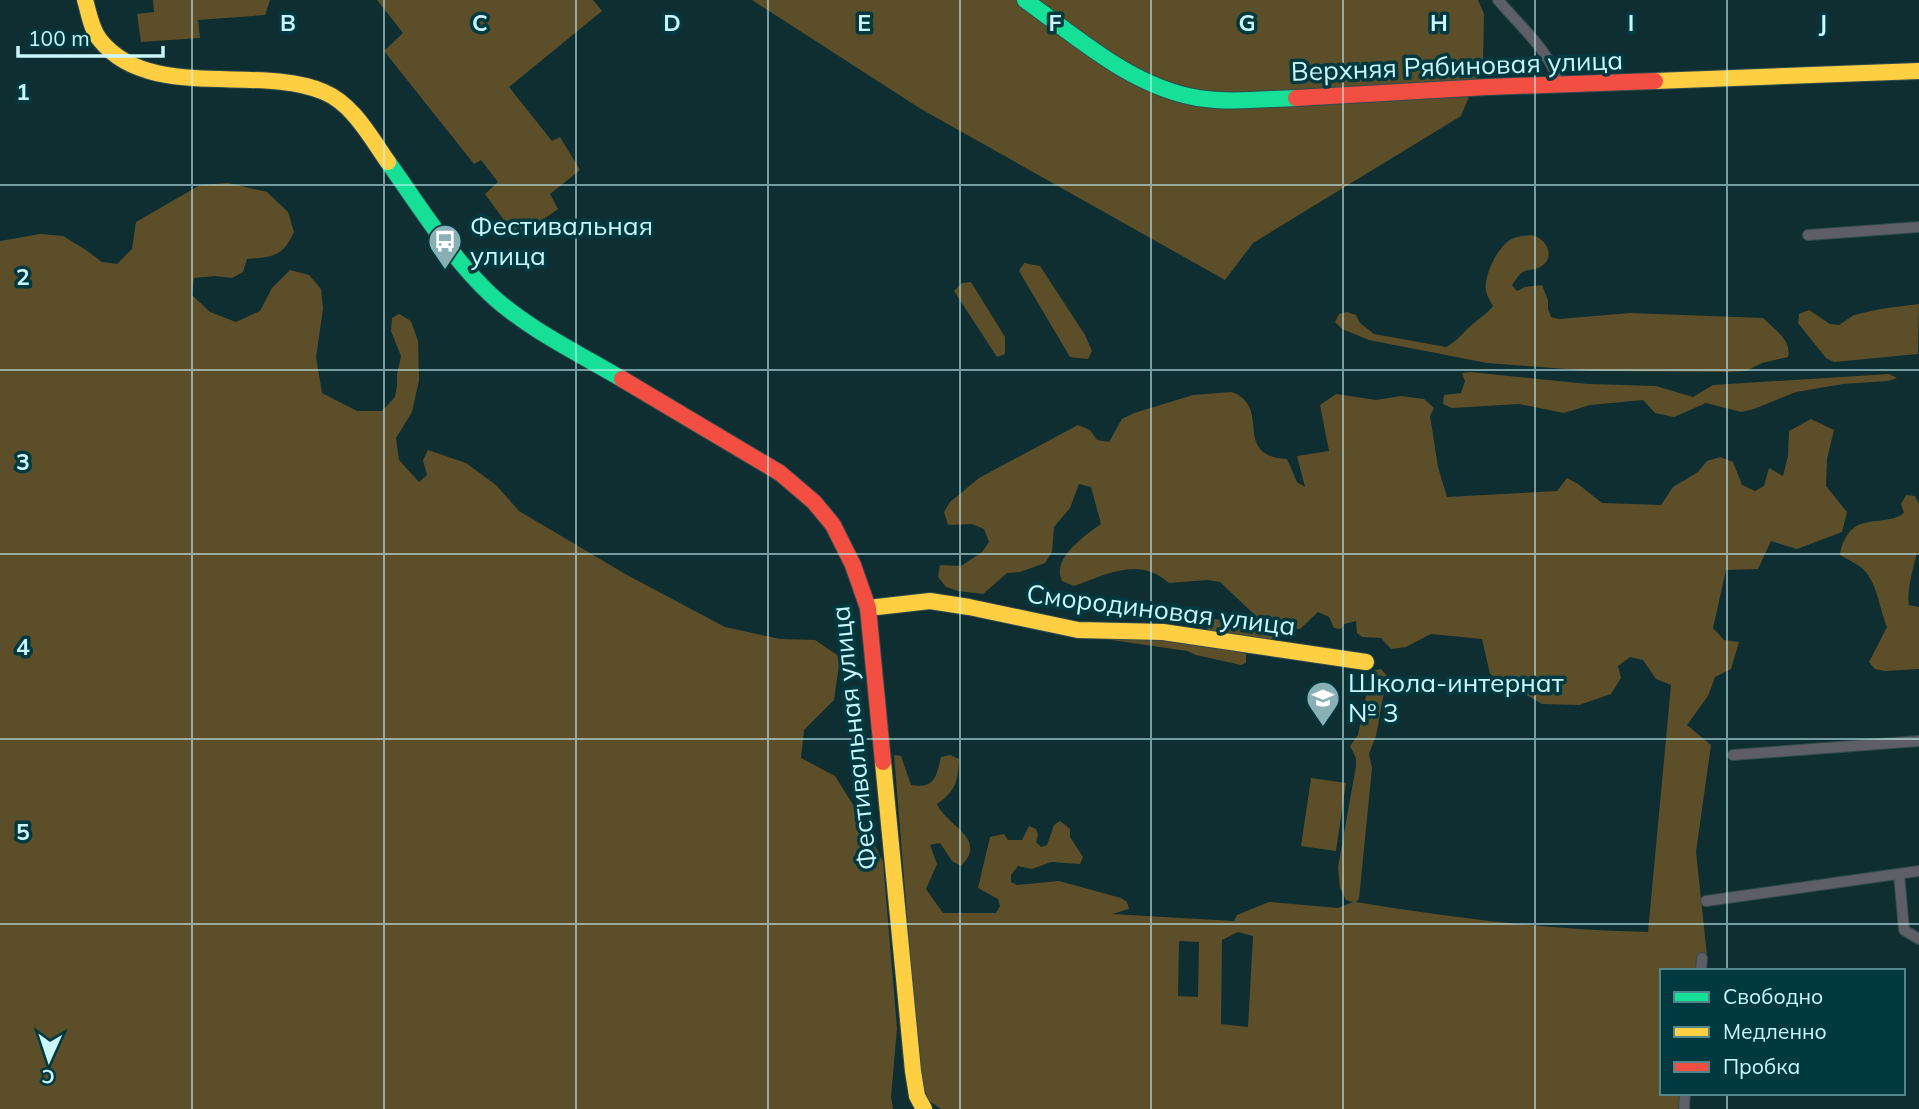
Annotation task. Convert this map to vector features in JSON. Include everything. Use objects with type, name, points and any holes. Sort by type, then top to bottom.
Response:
[{"type":"main road","name":"Фестивальная улица","points":[[85,0],[91,22],[100,40],[112,54],[143,70],[172,75],[288,84],[324,92],[337,99],[357,118],[459,262],[492,296],[526,321],[780,473],[814,502],[842,539],[857,570],[867,608],[913,1071],[917,1096],[924,1109]]},
{"type":"main road","name":"Верхняя Рябиновая улица","points":[[1025,0],[1122,69],[1156,86],[1198,98],[1237,100],[1352,96],[1487,87],[1919,71]]},
{"type":"main road","name":"Смородиновая улица","points":[[867,608],[930,601],[1078,630],[1163,632],[1366,662]]},
{"type":"street","points":[[1498,0],[1548,57],[1559,85]]},
{"type":"street","points":[[1808,236],[1919,228]]},
{"type":"street","points":[[1733,755],[1919,741]]},
{"type":"street","points":[[1706,901],[1919,871]]},
{"type":"street","points":[[1899,874],[1904,930],[1919,939]]},
{"type":"street","points":[[1701,969],[1702,958]]},
{"type":"shaded area","points":[[153,0],[270,0],[265,15],[198,20],[200,38],[141,42],[137,14],[154,12]]},
{"type":"shaded area","points":[[377,0],[593,0],[602,11],[509,87],[552,141],[560,137],[580,170],[550,194],[558,209],[517,238],[485,194],[498,182],[481,160],[474,164],[384,51],[403,33]]},
{"type":"shaded area","points":[[752,0],[1478,0],[1484,14],[1483,63],[1461,116],[1253,243],[1225,280],[921,109]]},
{"type":"shaded area","points":[[228,183],[267,192],[288,212],[294,232],[281,251],[270,256],[247,259],[243,272],[232,278],[194,278],[192,295],[210,312],[236,322],[260,311],[272,288],[290,270],[309,275],[321,289],[323,309],[316,357],[322,393],[357,411],[382,411],[395,397],[401,356],[391,331],[392,318],[399,314],[411,321],[418,341],[419,380],[412,412],[396,438],[399,460],[419,482],[427,475],[423,460],[428,450],[466,463],[496,485],[519,511],[627,575],[725,627],[780,639],[815,640],[840,657],[834,700],[804,730],[801,758],[835,776],[862,819],[883,862],[897,1028],[891,1097],[893,1109],[0,1109],[0,241],[40,234],[63,236],[102,262],[117,264],[132,249],[136,222],[200,185]]},
{"type":"shaded area","points":[[1531,235],[1546,244],[1548,259],[1540,267],[1522,273],[1512,285],[1517,291],[1542,285],[1551,317],[1559,319],[1630,313],[1763,318],[1785,340],[1788,357],[1762,363],[1746,371],[1728,372],[1592,371],[1487,363],[1369,340],[1342,329],[1335,322],[1339,314],[1347,312],[1356,315],[1360,323],[1374,334],[1446,347],[1493,306],[1487,293],[1487,277],[1503,246],[1514,238]]},
{"type":"shaded area","points":[[1024,263],[1040,266],[1085,335],[1092,351],[1088,359],[1070,357],[1019,271]]},
{"type":"shaded area","points":[[971,282],[1005,337],[1005,354],[997,357],[954,291],[962,283]]},
{"type":"shaded area","points":[[1919,304],[1918,354],[1834,362],[1826,358],[1798,323],[1799,314],[1809,310],[1830,324],[1839,325],[1854,315]]},
{"type":"shaded area","points":[[1462,373],[1588,384],[1656,386],[1693,397],[1713,385],[1889,374],[1897,378],[1796,392],[1741,412],[1706,403],[1674,417],[1655,413],[1643,400],[1590,405],[1564,413],[1519,404],[1452,408],[1443,404],[1444,395],[1461,393],[1465,381]]},
{"type":"shaded area","points":[[1231,392],[1240,396],[1248,405],[1254,434],[1262,451],[1287,459],[1297,482],[1305,487],[1297,456],[1329,451],[1320,405],[1336,394],[1376,400],[1401,396],[1424,399],[1434,408],[1430,416],[1438,467],[1447,497],[1557,491],[1567,478],[1602,503],[1661,505],[1673,487],[1698,472],[1707,461],[1720,457],[1733,462],[1742,485],[1755,491],[1764,486],[1769,468],[1783,476],[1788,456],[1789,431],[1811,419],[1834,430],[1827,459],[1826,486],[1847,512],[1842,532],[1797,549],[1771,541],[1758,569],[1726,570],[1713,628],[1724,640],[1739,642],[1731,669],[1715,677],[1708,696],[1687,725],[1711,745],[1696,852],[1707,955],[1705,969],[1660,969],[1660,1095],[1681,1095],[1678,1109],[941,1109],[928,1100],[920,1074],[894,755],[901,756],[911,785],[919,786],[933,780],[941,757],[950,755],[959,759],[955,785],[937,804],[963,833],[970,848],[961,866],[952,861],[940,843],[930,845],[937,864],[926,889],[943,913],[996,913],[1000,906],[998,899],[978,888],[990,837],[1004,834],[1008,840],[1022,840],[1029,826],[1036,829],[1036,842],[1041,847],[1047,845],[1054,825],[1060,821],[1070,829],[1070,837],[1083,857],[1080,864],[1051,862],[1032,869],[1018,866],[1011,875],[1011,882],[1017,885],[1059,881],[1127,902],[1129,909],[1112,914],[1234,921],[1237,915],[1269,902],[1338,908],[1353,902],[1346,900],[1340,888],[1338,867],[1356,766],[1356,758],[1350,746],[1358,735],[1371,671],[1381,669],[1387,676],[1376,736],[1369,754],[1372,768],[1359,899],[1356,902],[1501,922],[1648,932],[1671,685],[1656,679],[1643,660],[1630,657],[1618,666],[1621,678],[1611,694],[1579,705],[1542,704],[1490,674],[1482,639],[1431,634],[1406,647],[1391,649],[1381,638],[1362,637],[1357,633],[1356,621],[1344,624],[1341,629],[1334,628],[1329,617],[1318,612],[1300,629],[1278,628],[1276,639],[1271,644],[1214,636],[1206,627],[1214,619],[1251,624],[1256,621],[1255,615],[1220,582],[1207,580],[1169,583],[1146,570],[1134,569],[1111,573],[1074,586],[1062,581],[1060,571],[1065,556],[1101,524],[1091,487],[1079,484],[1070,508],[1054,527],[1052,552],[1045,563],[1020,572],[1007,573],[983,594],[946,587],[938,577],[940,565],[961,566],[982,552],[989,542],[984,529],[972,524],[948,525],[944,512],[950,502],[979,478],[1078,425],[1090,430],[1097,440],[1109,442],[1122,419],[1193,395]],"holes":[[[1238,932],[1253,936],[1248,1027],[1221,1024],[1222,940]],[[1179,941],[1199,942],[1198,997],[1178,996]]]},
{"type":"shaded area","points":[[1906,495],[1915,496],[1919,504],[1919,555],[1917,552],[1908,600],[1909,605],[1919,607],[1919,669],[1885,671],[1875,669],[1869,662],[1887,627],[1875,589],[1864,570],[1840,555],[1853,528],[1904,513],[1901,504]]},
{"type":"shaded area","points":[[1098,638],[1173,639],[1210,644],[1246,654],[1246,663],[1241,665],[1187,651]]},
{"type":"shaded area","points":[[1311,778],[1346,783],[1336,851],[1301,846]]},
{"type":"traffic: fast","points":[[1025,0],[1128,72],[1174,92],[1222,100],[1296,98]]},
{"type":"traffic: fast","points":[[388,162],[449,247],[490,294],[537,329],[622,379]]},
{"type":"traffic: slow","points":[[85,0],[97,36],[121,59],[147,70],[175,76],[298,84],[324,92],[353,113],[388,162]]},
{"type":"traffic: slow","points":[[1655,81],[1919,71]]},
{"type":"traffic: slow","points":[[868,608],[930,601],[1078,630],[1163,632],[1366,662]]},
{"type":"traffic: slow","points":[[883,762],[913,1071],[917,1096],[924,1109]]},
{"type":"traffic: jam","points":[[1296,98],[1655,81]]},
{"type":"traffic: jam","points":[[622,379],[780,473],[814,502],[833,525],[853,565],[868,608],[883,762]]},
{"type":"place","name":"Фестивальная улица","points":[[445,271]]},
{"type":"place","name":"Школа-интернат № 3","points":[[1323,728]]}]
